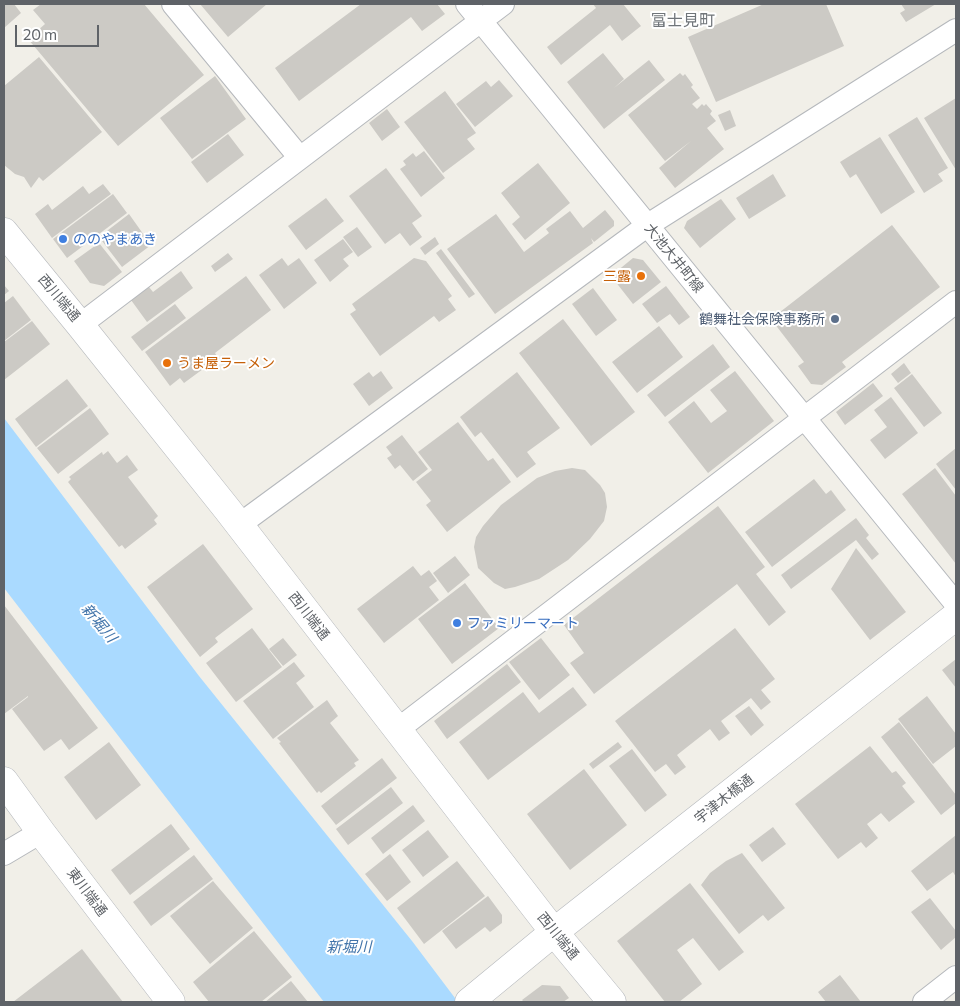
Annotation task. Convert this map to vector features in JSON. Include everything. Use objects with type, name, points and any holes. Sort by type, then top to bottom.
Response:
[{"type":"street","points":[[173,4],[300,158]]},
{"type":"street","points":[[80,324],[300,158],[474,12],[503,4]]},
{"type":"street","name":"大池大井町線","points":[[474,12],[956,604]]},
{"type":"street","points":[[239,526],[648,225],[956,30]]},
{"type":"street","name":"西川端通","points":[[4,232],[80,324],[554,932],[612,1002]]},
{"type":"street","points":[[397,730],[956,302]]},
{"type":"street","name":"宇津木橋通","points":[[469,1002],[554,932],[956,616]]},
{"type":"street","name":"東川端通","points":[[4,782],[171,1002]]},
{"type":"street","points":[[4,854],[41,832]]},
{"type":"street","points":[[924,1002],[956,977]]},
{"type":"water","name":"新堀川","points":[[4,418],[199,676],[412,941],[458,1002],[324,1002],[4,588]]},
{"type":"building","points":[[4,4],[14,4],[21,13],[4,28]]},
{"type":"building","points":[[41,4],[144,4],[204,75],[118,146],[28,39],[45,24],[33,10]]},
{"type":"building","points":[[200,4],[267,4],[228,37]]},
{"type":"building","points":[[361,4],[437,4],[445,14],[422,31],[411,17],[299,101],[275,68]]},
{"type":"building","points":[[593,4],[623,4],[641,26],[622,41],[610,25],[561,65],[547,47],[596,8]]},
{"type":"building","points":[[764,4],[826,4],[844,46],[716,102],[688,37]]},
{"type":"building","points":[[901,4],[936,4],[906,22],[900,13],[905,10]]},
{"type":"building","points":[[603,53],[624,79],[614,88],[649,60],[665,80],[604,129],[567,82]]},
{"type":"building","points":[[39,57],[102,132],[43,181],[39,177],[31,188],[24,177],[15,174],[4,165],[4,86]]},
{"type":"building","points":[[680,73],[683,76],[685,74],[693,85],[691,87],[700,98],[692,104],[697,109],[702,104],[704,106],[706,104],[712,111],[710,114],[716,121],[707,128],[724,149],[675,188],[659,168],[691,141],[665,161],[628,115]]},
{"type":"building","points":[[215,76],[246,119],[192,159],[160,118]]},
{"type":"building","points":[[499,80],[513,96],[475,127],[456,104],[486,81],[491,87]]},
{"type":"building","points":[[445,91],[476,133],[467,139],[475,149],[443,173],[404,122]]},
{"type":"building","points":[[956,98],[956,170],[924,118]]},
{"type":"building","points":[[387,109],[400,127],[382,141],[369,123]]},
{"type":"building","points":[[730,110],[736,126],[725,131],[718,115]]},
{"type":"building","points":[[917,117],[948,168],[938,174],[943,181],[924,193],[888,135]]},
{"type":"building","points":[[228,134],[244,155],[207,183],[191,162]]},
{"type":"building","points":[[880,137],[915,192],[881,214],[856,174],[850,178],[840,162]]},
{"type":"building","points":[[424,151],[445,178],[421,197],[400,169],[406,165],[403,161],[413,153],[416,157]]},
{"type":"building","points":[[538,163],[570,203],[525,240],[512,224],[520,217],[501,193]]},
{"type":"building","points":[[386,168],[422,216],[412,223],[422,237],[410,246],[400,233],[385,244],[349,196]]},
{"type":"building","points":[[773,174],[786,196],[749,219],[736,198]]},
{"type":"building","points":[[103,184],[111,194],[52,238],[35,214],[48,204],[52,210],[83,186],[89,194]]},
{"type":"building","points":[[113,194],[127,213],[67,258],[53,239]]},
{"type":"building","points":[[326,198],[344,221],[306,250],[288,226]]},
{"type":"building","points":[[721,199],[736,219],[700,248],[684,228],[687,221]]},
{"type":"building","points":[[605,210],[614,221],[614,226],[594,242],[591,238],[593,243],[495,314],[447,249],[496,214],[524,252],[549,233],[546,229],[570,211],[583,228]]},
{"type":"building","points":[[129,214],[151,245],[122,267],[99,237]]},
{"type":"building","points":[[892,225],[940,287],[842,362],[846,367],[822,385],[811,384],[798,366],[804,362],[771,319]]},
{"type":"building","points":[[357,227],[372,247],[358,257],[343,237]]},
{"type":"building","points":[[435,237],[439,244],[425,255],[420,248]]},
{"type":"building","points":[[343,239],[353,252],[343,259],[349,266],[330,282],[314,260]]},
{"type":"building","points":[[99,243],[122,272],[104,286],[90,283],[74,261]]},
{"type":"building","points":[[441,249],[475,294],[469,298],[436,253]]},
{"type":"building","points":[[228,253],[233,259],[215,272],[211,266]]},
{"type":"building","points":[[282,258],[288,266],[299,258],[317,283],[284,309],[259,275]]},
{"type":"building","points":[[414,258],[426,261],[452,296],[448,299],[456,310],[439,322],[434,316],[380,356],[350,314],[356,310],[352,304]]},
{"type":"building","points":[[633,258],[643,260],[661,282],[633,304],[611,276]]},
{"type":"building","points":[[181,271],[193,288],[147,322],[131,300],[149,287],[153,292]]},
{"type":"building","points":[[246,276],[271,310],[215,353],[218,358],[184,383],[180,378],[170,386],[145,352]]},
{"type":"building","points":[[4,285],[9,291],[4,295]]},
{"type":"building","points":[[666,286],[690,317],[679,325],[670,314],[657,323],[642,304]]},
{"type":"building","points":[[593,288],[617,320],[596,336],[572,304]]},
{"type":"building","points":[[13,296],[31,320],[4,341],[4,303]]},
{"type":"building","points":[[175,304],[186,318],[142,351],[131,337]]},
{"type":"building","points":[[563,319],[635,412],[591,446],[519,353]]},
{"type":"building","points":[[32,321],[50,344],[4,380],[4,342]]},
{"type":"building","points":[[659,326],[683,357],[637,393],[612,362]]},
{"type":"building","points":[[713,344],[730,367],[665,417],[647,395]]},
{"type":"building","points":[[904,363],[911,373],[898,383],[891,374]]},
{"type":"building","points":[[381,371],[393,388],[369,406],[353,384],[369,372],[373,377]]},
{"type":"building","points":[[735,371],[774,421],[708,473],[668,422],[694,401],[711,423],[727,411],[710,390]]},
{"type":"building","points":[[517,372],[560,428],[527,452],[536,464],[517,478],[481,432],[475,437],[460,417]]},
{"type":"building","points":[[912,374],[942,413],[924,427],[894,388]]},
{"type":"building","points":[[67,379],[88,406],[36,447],[15,419]]},
{"type":"building","points":[[873,383],[883,396],[845,425],[836,412]]},
{"type":"building","points":[[891,397],[918,433],[885,459],[870,440],[887,427],[874,410]]},
{"type":"building","points":[[90,408],[109,434],[58,474],[37,448]]},
{"type":"building","points":[[458,422],[488,461],[493,458],[511,482],[447,532],[426,505],[431,501],[416,482],[432,470],[418,452]]},
{"type":"building","points":[[402,435],[428,469],[413,481],[400,465],[395,469],[387,458],[392,455],[386,447]]},
{"type":"building","points":[[956,448],[956,490],[936,464]]},
{"type":"building","points":[[108,451],[117,463],[127,455],[138,470],[128,477],[158,516],[154,520],[157,524],[125,549],[122,545],[119,547],[68,482],[71,479],[69,477],[102,452],[103,455]]},
{"type":"building","points":[[572,468],[585,470],[605,493],[607,507],[604,521],[590,539],[568,560],[539,579],[505,589],[494,583],[478,568],[474,547],[476,537],[483,526],[501,505],[537,478],[555,471]]},
{"type":"building","points":[[935,468],[956,496],[956,564],[902,494]]},
{"type":"building","points":[[814,479],[826,494],[831,490],[846,510],[772,567],[745,532]]},
{"type":"building","points":[[718,506],[765,567],[756,574],[786,612],[769,626],[737,584],[594,694],[570,663],[584,653],[564,625]]},
{"type":"building","points":[[856,518],[869,535],[866,538],[879,554],[872,560],[856,540],[791,589],[781,575]]},
{"type":"building","points":[[203,544],[253,609],[215,638],[218,642],[200,657],[147,587]]},
{"type":"building","points":[[856,548],[906,612],[870,640],[831,589]]},
{"type":"building","points":[[455,556],[470,575],[448,593],[433,573]]},
{"type":"building","points":[[413,566],[421,576],[429,570],[437,581],[429,587],[439,600],[384,643],[357,609]]},
{"type":"building","points":[[465,583],[499,628],[452,664],[418,619]]},
{"type":"building","points":[[4,605],[98,728],[69,750],[61,739],[44,751],[12,709],[28,696],[4,714]]},
{"type":"building","points":[[252,628],[282,667],[236,702],[206,663]]},
{"type":"building","points":[[735,628],[775,679],[761,690],[771,702],[761,710],[751,698],[721,721],[730,733],[719,741],[710,729],[677,755],[686,767],[675,775],[666,764],[655,772],[615,721]]},
{"type":"building","points":[[283,638],[297,655],[283,666],[269,649]]},
{"type":"building","points":[[541,638],[570,675],[539,700],[509,662]]},
{"type":"building","points":[[956,659],[956,688],[942,670]]},
{"type":"building","points":[[294,662],[305,676],[296,683],[314,707],[273,739],[243,701]]},
{"type":"building","points":[[507,664],[521,682],[447,739],[434,721]]},
{"type":"building","points":[[573,687],[587,705],[488,780],[459,742],[523,692],[539,713]]},
{"type":"building","points":[[927,696],[956,734],[956,746],[933,764],[898,719]]},
{"type":"building","points":[[327,700],[338,716],[330,723],[359,760],[354,763],[356,766],[321,793],[319,791],[317,793],[277,738]]},
{"type":"building","points":[[749,706],[764,725],[751,736],[735,716]]},
{"type":"building","points":[[899,722],[956,795],[956,803],[941,815],[881,737]]},
{"type":"building","points":[[109,742],[141,785],[96,820],[64,777]]},
{"type":"building","points":[[618,742],[622,747],[593,769],[589,764]]},
{"type":"building","points":[[870,746],[892,773],[896,771],[906,783],[902,786],[915,802],[889,822],[881,813],[867,824],[878,838],[866,848],[861,842],[838,859],[795,804]]},
{"type":"building","points":[[632,749],[667,795],[645,812],[609,766]]},
{"type":"building","points":[[382,758],[397,778],[336,825],[321,806]]},
{"type":"building","points":[[584,769],[627,825],[570,870],[527,814]]},
{"type":"building","points":[[391,787],[403,803],[348,845],[336,829]]},
{"type":"building","points":[[413,805],[425,821],[383,854],[371,838]]},
{"type":"building","points":[[171,824],[190,849],[130,895],[111,870]]},
{"type":"building","points":[[773,827],[786,844],[762,862],[749,845]]},
{"type":"building","points":[[428,830],[449,857],[423,877],[402,850]]},
{"type":"building","points":[[956,835],[956,877],[953,872],[927,891],[911,871]]},
{"type":"building","points":[[742,853],[785,908],[768,921],[763,915],[739,934],[701,885],[710,873],[726,861]]},
{"type":"building","points":[[390,854],[411,882],[387,901],[365,874]]},
{"type":"building","points":[[194,855],[213,879],[151,926],[133,902]]},
{"type":"building","points":[[457,861],[485,896],[424,944],[397,908]]},
{"type":"building","points":[[213,881],[253,928],[210,964],[170,916]]},
{"type":"building","points":[[690,883],[744,952],[719,971],[693,938],[677,950],[702,984],[679,1002],[665,1002],[617,941]]},
{"type":"building","points":[[488,896],[502,915],[502,923],[490,932],[485,927],[456,949],[442,931]]},
{"type":"building","points":[[930,898],[956,931],[956,937],[941,950],[911,912]]},
{"type":"building","points":[[254,931],[292,977],[261,1002],[209,1002],[193,982]]},
{"type":"building","points":[[82,949],[123,1002],[13,1002]]},
{"type":"building","points":[[840,975],[861,1002],[826,1002],[818,992]]},
{"type":"building","points":[[291,981],[308,1002],[265,1002]]},
{"type":"building","points":[[542,985],[560,986],[569,998],[563,1002],[524,1002],[522,1000]]},
{"type":"place","name":"ののやまあき","points":[[63,239]]},
{"type":"place","name":"三露","points":[[641,276]]},
{"type":"place","name":"鶴舞社会保険事務所","points":[[835,319]]},
{"type":"place","name":"うま屋ラーメン","points":[[167,363]]},
{"type":"place","name":"ファミリーマート","points":[[457,623]]},
{"type":"district","name":"富士見町","points":[[683,21]]}]
